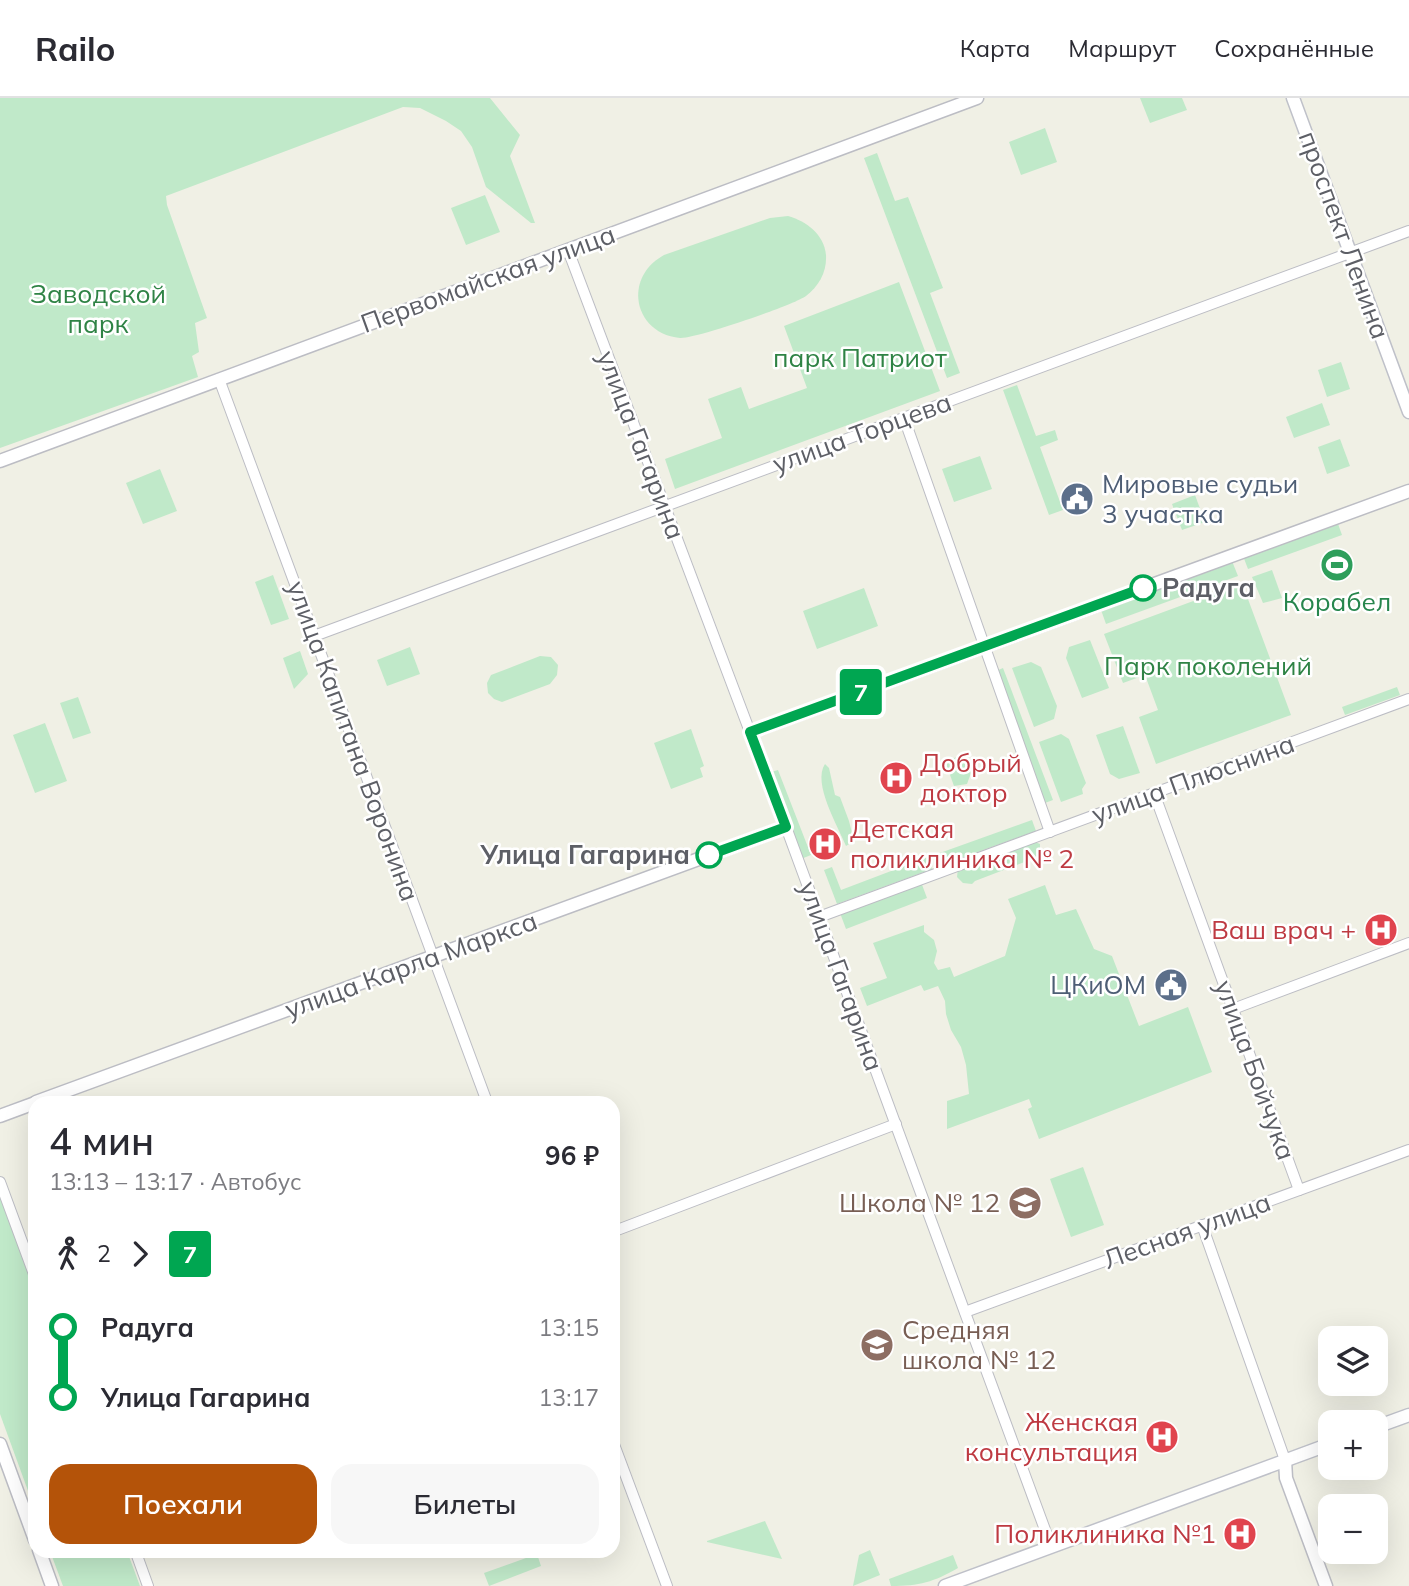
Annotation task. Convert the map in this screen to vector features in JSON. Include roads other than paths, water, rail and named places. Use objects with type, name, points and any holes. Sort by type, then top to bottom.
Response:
[{"type":"street","name":"Первомайская улица","points":[[0,461],[977,98]]},
{"type":"street","name":"проспект Ленина","points":[[1293,98],[1409,412]]},
{"type":"street","name":"улица Торцева","points":[[314,636],[1409,231]]},
{"type":"street","name":"улица Гагарина","points":[[568,250],[786,827],[1051,1546]]},
{"type":"street","name":"улица Капитана Воронина","points":[[219,379],[485,1096]]},
{"type":"street","points":[[904,418],[1050,832]]},
{"type":"street","points":[[750,732],[1409,491]]},
{"type":"street","name":"улица Плюснина","points":[[819,917],[1409,699]]},
{"type":"street","name":"улица Бойчука","points":[[1154,793],[1299,1190]]},
{"type":"street","name":"улица Карла Маркса","points":[[55,1096],[786,827]]},
{"type":"street","points":[[1233,1009],[1409,943]]},
{"type":"street","name":"улица Карла Маркса","points":[[0,1116],[28,1106]]},
{"type":"street","points":[[620,1229],[895,1124]]},
{"type":"street","name":"Лесная улица","points":[[965,1312],[1409,1150]]},
{"type":"street","points":[[0,1182],[28,1258]]},
{"type":"street","points":[[1202,1225],[1285,1460],[1286,1478],[1326,1586]]},
{"type":"street","points":[[1388,1423],[1409,1415]]},
{"type":"street","points":[[0,1444],[28,1521]]},
{"type":"street","points":[[945,1586],[1318,1448]]},
{"type":"street","points":[[620,1460],[667,1586]]},
{"type":"street","points":[[42,1558],[52,1586]]},
{"type":"street","points":[[138,1558],[148,1586]]},
{"type":"place","name":"Мировые судьи 3 участка","points":[[1077,499]]},
{"type":"place","name":"Корабел","points":[[1337,565]]},
{"type":"place","name":"Радуга","points":[[1143,588]]},
{"type":"place","name":"Добрый доктор","points":[[896,778]]},
{"type":"place","name":"Детская поликлиника № 2","points":[[825,844]]},
{"type":"place","name":"Улица Гагарина","points":[[709,855]]},
{"type":"place","name":"Ваш врач +","points":[[1381,930]]},
{"type":"place","name":"ЦКиОМ","points":[[1171,985]]},
{"type":"place","name":"Школа № 12","points":[[1025,1203]]},
{"type":"place","name":"Средняя школа № 12","points":[[877,1345]]},
{"type":"place","name":"Женская консультация","points":[[1162,1437]]},
{"type":"place","name":"Поликлиника №1","points":[[1240,1534]]},
{"type":"park label","name":"Заводской парк","points":[[98,309]]},
{"type":"park label","name":"парк Патриот","points":[[860,358]]},
{"type":"park label","name":"Парк поколений","points":[[1208,666]]}]
